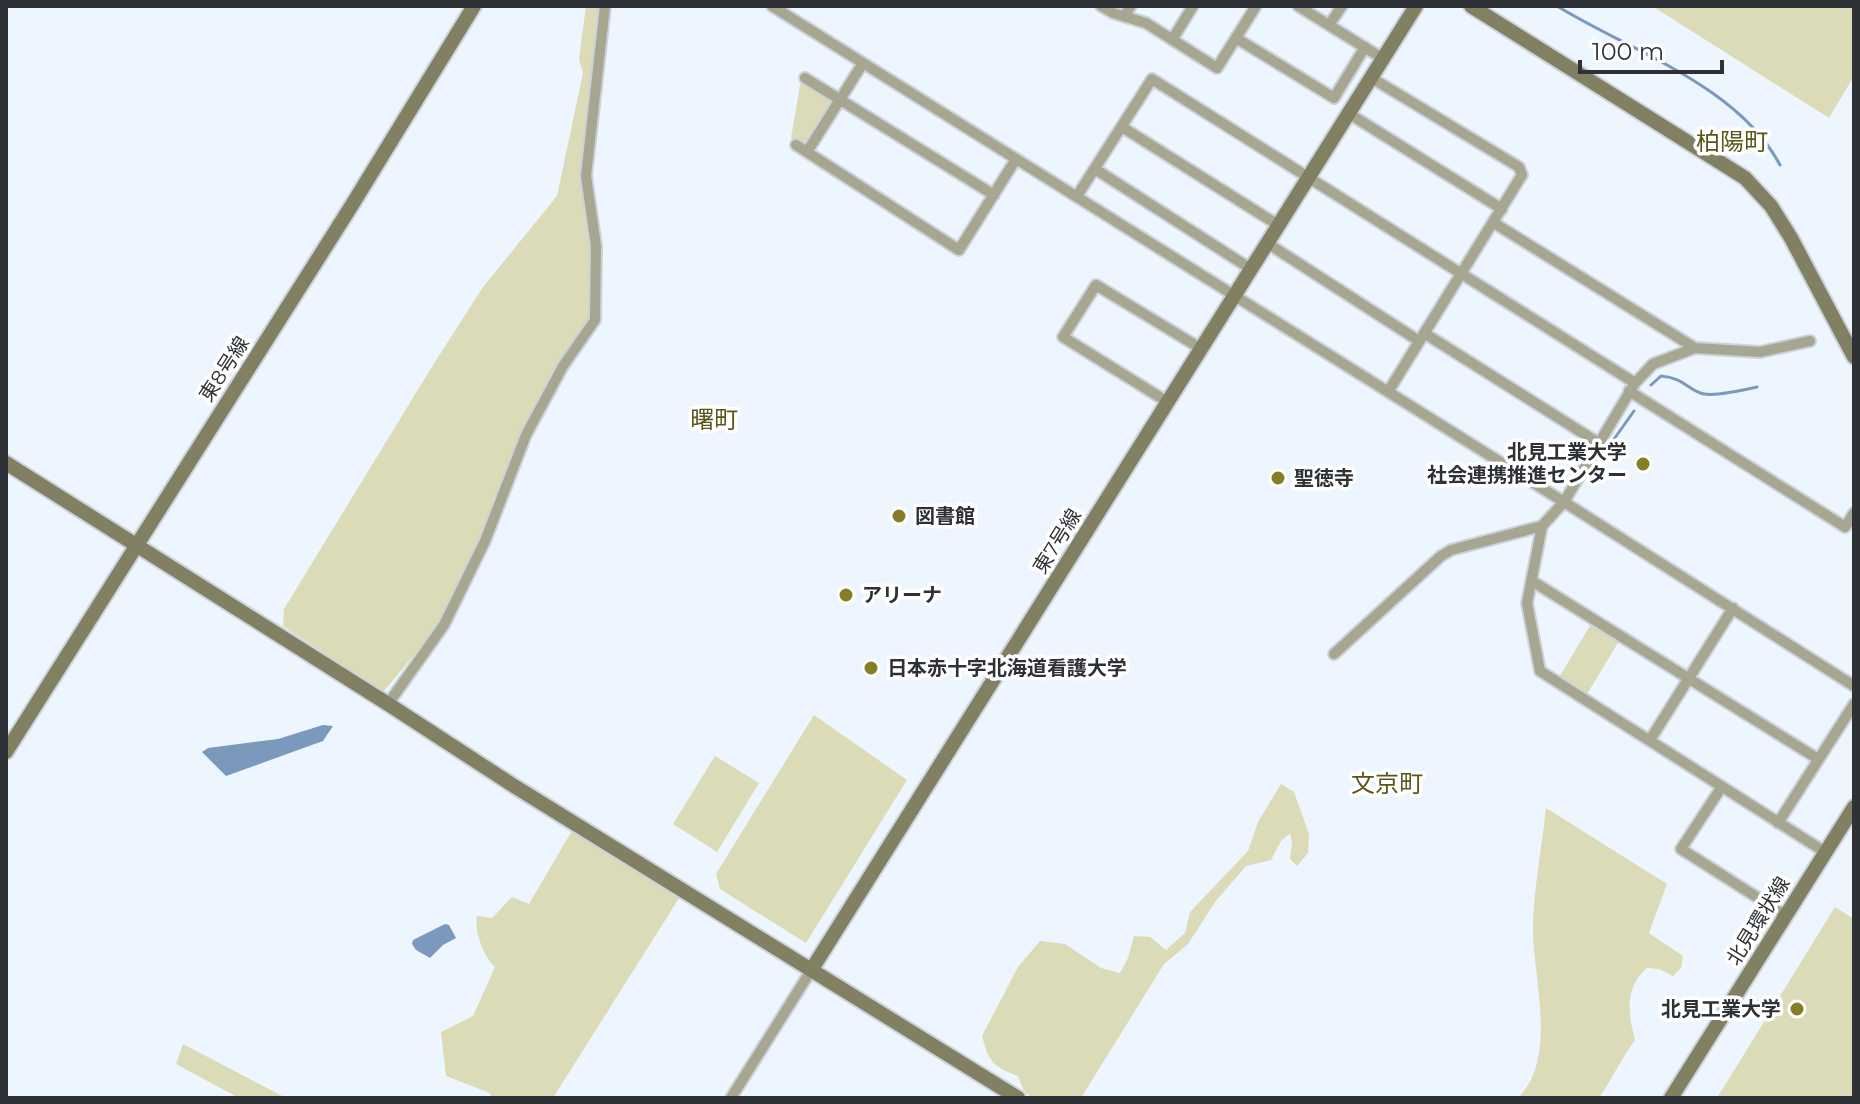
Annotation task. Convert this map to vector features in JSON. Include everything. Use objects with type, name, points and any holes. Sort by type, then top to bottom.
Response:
[{"type":"street","name":"東8号線","points":[[6,752],[352,205],[474,6]]},
{"type":"street","points":[[388,704],[444,625],[485,541],[526,435],[563,366],[595,320],[596,246],[586,176],[605,6]]},
{"type":"street","points":[[772,6],[1854,686]]},
{"type":"street","points":[[1101,6],[1146,23],[1217,68],[1256,6]]},
{"type":"street","points":[[1124,16],[1131,6]]},
{"type":"street","points":[[1172,40],[1193,6]]},
{"type":"street","points":[[1298,6],[1382,58]]},
{"type":"street","points":[[1329,25],[1342,6]]},
{"type":"street","name":"東7号線","points":[[731,1098],[1416,6]]},
{"type":"street","points":[[1471,6],[1745,178],[1771,206],[1785,228],[1854,357]]},
{"type":"street","points":[[1236,38],[1334,98],[1365,47]]},
{"type":"street","points":[[807,152],[863,63]]},
{"type":"street","points":[[1370,77],[1519,167],[1522,175],[1388,392]]},
{"type":"street","points":[[805,78],[994,195]]},
{"type":"street","points":[[1077,196],[1152,79],[1461,274],[1845,527],[1854,513]]},
{"type":"street","points":[[1348,113],[1502,209]]},
{"type":"street","points":[[1122,127],[1278,225]]},
{"type":"street","points":[[796,145],[959,250],[1016,159]]},
{"type":"street","points":[[1095,169],[1251,269]]},
{"type":"street","points":[[1494,223],[1695,348]]},
{"type":"street","points":[[1267,243],[1597,442]]},
{"type":"street","points":[[1166,401],[1063,337],[1096,285],[1200,348]]},
{"type":"street","points":[[1810,341],[1760,352],[1695,348],[1653,364],[1632,387],[1564,502],[1542,526],[1527,603],[1540,671],[1825,852]]},
{"type":"street","points":[[6,463],[514,786],[1018,1098]]},
{"type":"street","points":[[1334,654],[1441,556],[1451,550],[1542,526]]},
{"type":"street","points":[[1532,581],[1818,759]]},
{"type":"street","points":[[1650,740],[1733,608]]},
{"type":"street","points":[[1778,823],[1854,704]]},
{"type":"street","points":[[1721,788],[1681,849],[1785,915]]},
{"type":"street","name":"北見環状線","points":[[1671,1098],[1854,807]]},
{"type":"green space","points":[[586,6],[605,6],[588,146],[595,320],[563,366],[452,610],[383,692],[283,626],[284,609],[483,287],[557,196],[583,73],[579,59]]},
{"type":"green space","points":[[1652,6],[1854,6],[1854,76],[1829,118]]},
{"type":"green space","points":[[801,80],[830,98],[831,103],[806,143],[801,145],[791,138]]},
{"type":"green space","points":[[1591,624],[1619,641],[1586,696],[1558,679]]},
{"type":"green space","points":[[814,715],[907,780],[806,943],[720,889],[716,874]]},
{"type":"green space","points":[[715,756],[759,783],[717,852],[673,824]]},
{"type":"green space","points":[[1281,784],[1294,792],[1309,834],[1308,853],[1297,866],[1290,859],[1290,833],[1281,841],[1271,860],[1246,866],[1215,902],[1188,944],[1164,964],[1081,1098],[1031,1098],[1018,1076],[993,1062],[982,1036],[1018,967],[1040,941],[1065,944],[1101,968],[1120,973],[1134,936],[1150,937],[1166,950],[1185,933],[1190,912],[1248,851],[1258,822]]},
{"type":"green space","points":[[1546,808],[1667,884],[1649,933],[1683,956],[1681,968],[1673,976],[1659,969],[1647,968],[1634,984],[1630,1011],[1635,1040],[1599,1098],[1518,1098],[1530,1081],[1538,1061],[1540,1015],[1533,925]]},
{"type":"green space","points":[[573,829],[681,895],[553,1098],[491,1098],[490,1093],[446,1076],[441,1032],[473,1016],[495,967],[481,944],[477,916],[492,918],[512,897],[529,904]]},
{"type":"green space","name":"北見工業大学","points":[[1835,907],[1854,919],[1854,1098],[1717,1098]]},
{"type":"green space","points":[[183,1044],[286,1098],[239,1098],[176,1064]]},
{"type":"water","points":[[323,725],[333,726],[323,741],[226,776],[202,752],[208,748],[278,739]]},
{"type":"water","points":[[445,924],[449,925],[456,938],[430,958],[416,950],[413,940]]},
{"type":"waterway","points":[[1557,6],[1710,91],[1738,113],[1761,137],[1780,165]]},
{"type":"waterway","points":[[1651,385],[1661,376],[1676,379],[1704,394],[1757,387]]},
{"type":"waterway","points":[[1602,456],[1634,411]]},
{"type":"place","name":"北見工業大学 社会連携推進センター","points":[[1643,464]]},
{"type":"place","name":"聖徳寺","points":[[1278,478]]},
{"type":"place","name":"図書館","points":[[899,516]]},
{"type":"place","name":"アリーナ","points":[[846,595]]},
{"type":"place","name":"日本赤十字北海道看護大学","points":[[871,668]]},
{"type":"place","name":"北見工業大学","points":[[1797,1009]]},
{"type":"district","name":"柏陽町","points":[[1732,141]]},
{"type":"district","name":"曙町","points":[[714,419]]},
{"type":"district","name":"文京町","points":[[1387,783]]}]
